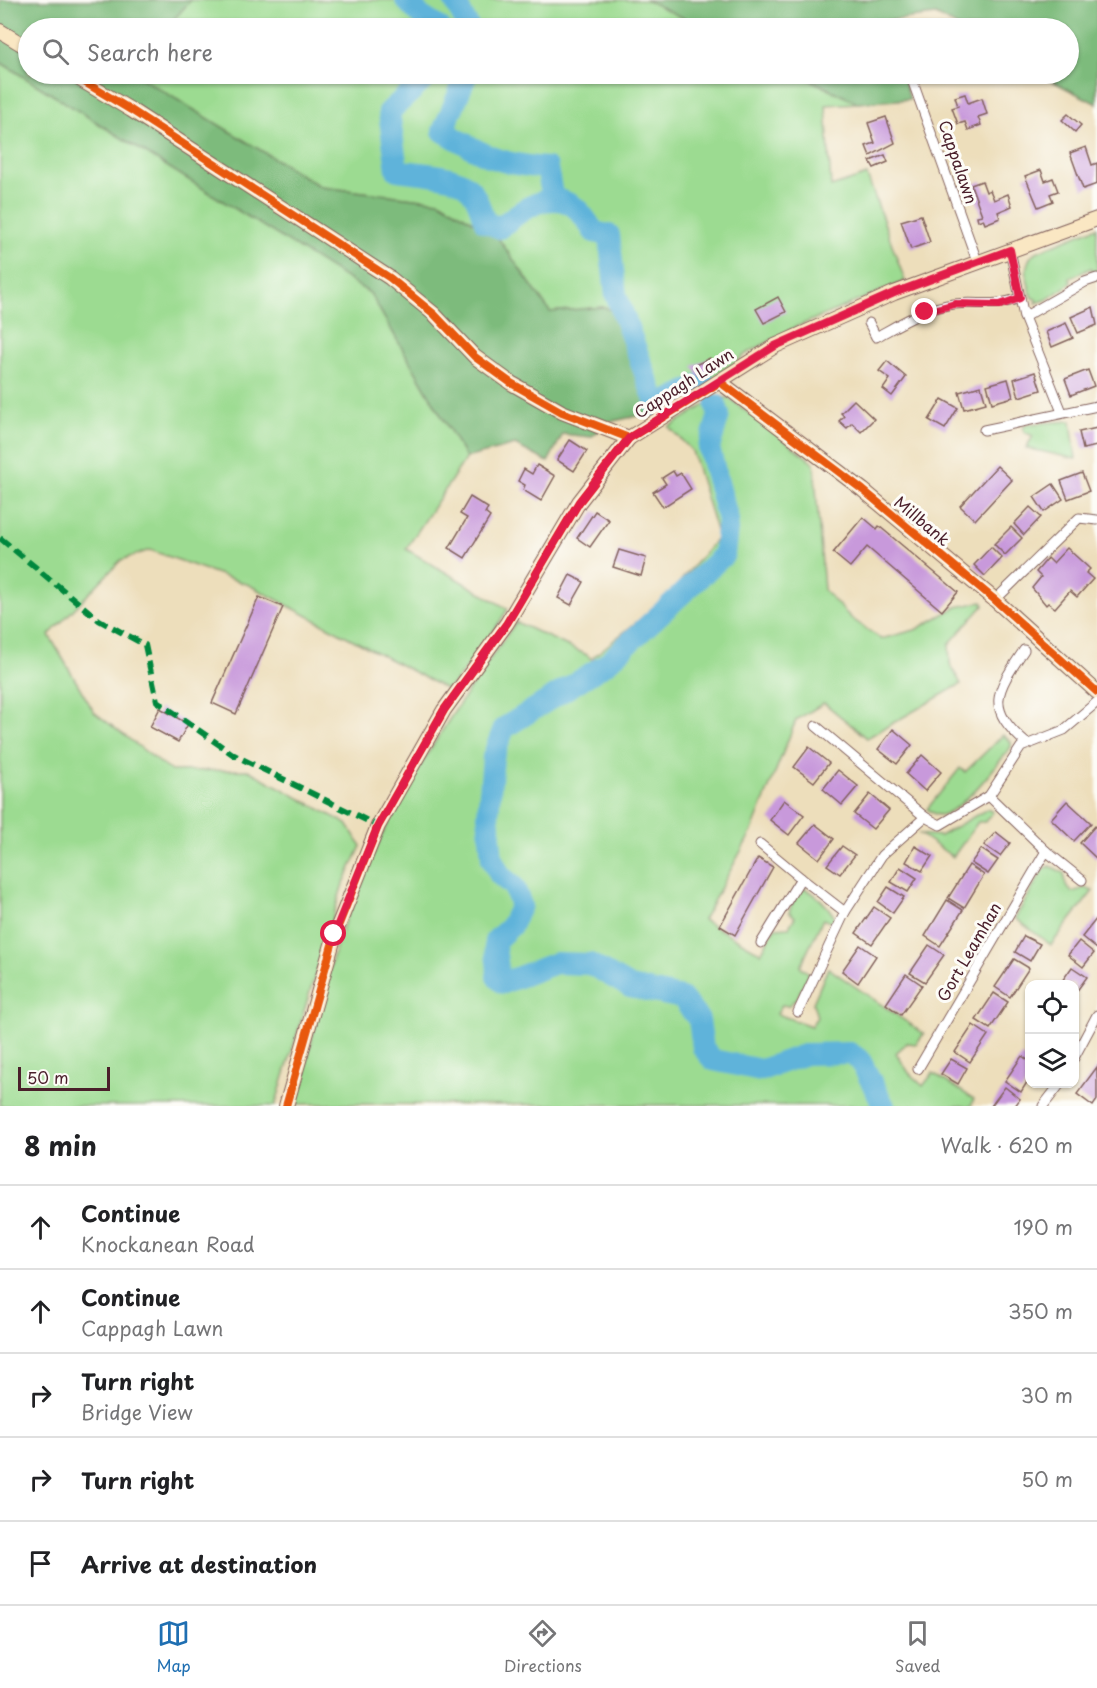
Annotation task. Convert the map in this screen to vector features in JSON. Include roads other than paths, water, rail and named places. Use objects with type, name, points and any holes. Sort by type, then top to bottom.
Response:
[{"type":"street","points":[[0,31],[18,42]]},
{"type":"street","points":[[88,84],[390,278],[434,314],[475,357],[510,383],[562,412],[629,438]]},
{"type":"street","name":"Cappalawn","points":[[914,84],[977,261]]},
{"type":"street","name":"Cappagh Lawn","points":[[286,1106],[334,934],[378,826],[444,710],[507,623],[579,502],[629,438],[720,382],[744,363],[775,346],[894,293],[1097,219]]},
{"type":"street","points":[[1010,250],[1024,317],[1062,411]]},
{"type":"street","points":[[1024,317],[1085,282],[1097,278]]},
{"type":"street","points":[[869,323],[876,337],[925,312],[955,304],[1000,305],[1020,298]]},
{"type":"street","name":"Millbank","points":[[720,382],[863,490],[995,600],[1097,693]]},
{"type":"street","points":[[984,430],[1062,411],[1097,406]]},
{"type":"street","points":[[995,600],[1079,518],[1097,520]]},
{"type":"street","points":[[1024,650],[1011,669],[999,702],[1000,715],[1006,726],[1027,744]]},
{"type":"street","points":[[816,726],[925,818],[940,825],[988,796],[1022,747],[1064,730],[1097,702]]},
{"type":"street","points":[[988,796],[1046,851],[1082,879]]},
{"type":"street","points":[[798,1012],[845,912],[882,855],[925,818]]},
{"type":"street","points":[[760,844],[845,912]]},
{"type":"street","name":"Gort Leamhan","points":[[918,1069],[1046,851]]},
{"type":"street","points":[[761,943],[801,878]]},
{"type":"street","points":[[1079,1049],[1097,1015]]},
{"type":"street","points":[[1043,1106],[1056,1088]]},
{"type":"waterway","points":[[406,0],[424,18]]},
{"type":"waterway","points":[[454,0],[464,18]]},
{"type":"waterway","points":[[419,84],[389,112],[397,170],[442,176],[459,181],[472,192],[485,222],[500,228],[526,209],[546,201],[566,202],[576,208],[594,232],[609,235],[616,295],[657,406],[704,383]]},
{"type":"waterway","points":[[463,84],[443,131],[492,157],[531,167],[547,168],[553,199]]},
{"type":"waterway","points":[[716,405],[719,415],[709,448],[728,520],[724,555],[606,664],[504,728],[493,757],[488,815],[492,859],[500,875],[514,887],[521,905],[511,926],[495,941],[497,977],[503,983],[556,963],[590,964],[630,987],[682,998],[699,1020],[703,1048],[713,1060],[761,1070],[806,1054],[850,1053],[860,1060],[884,1106]]}]
